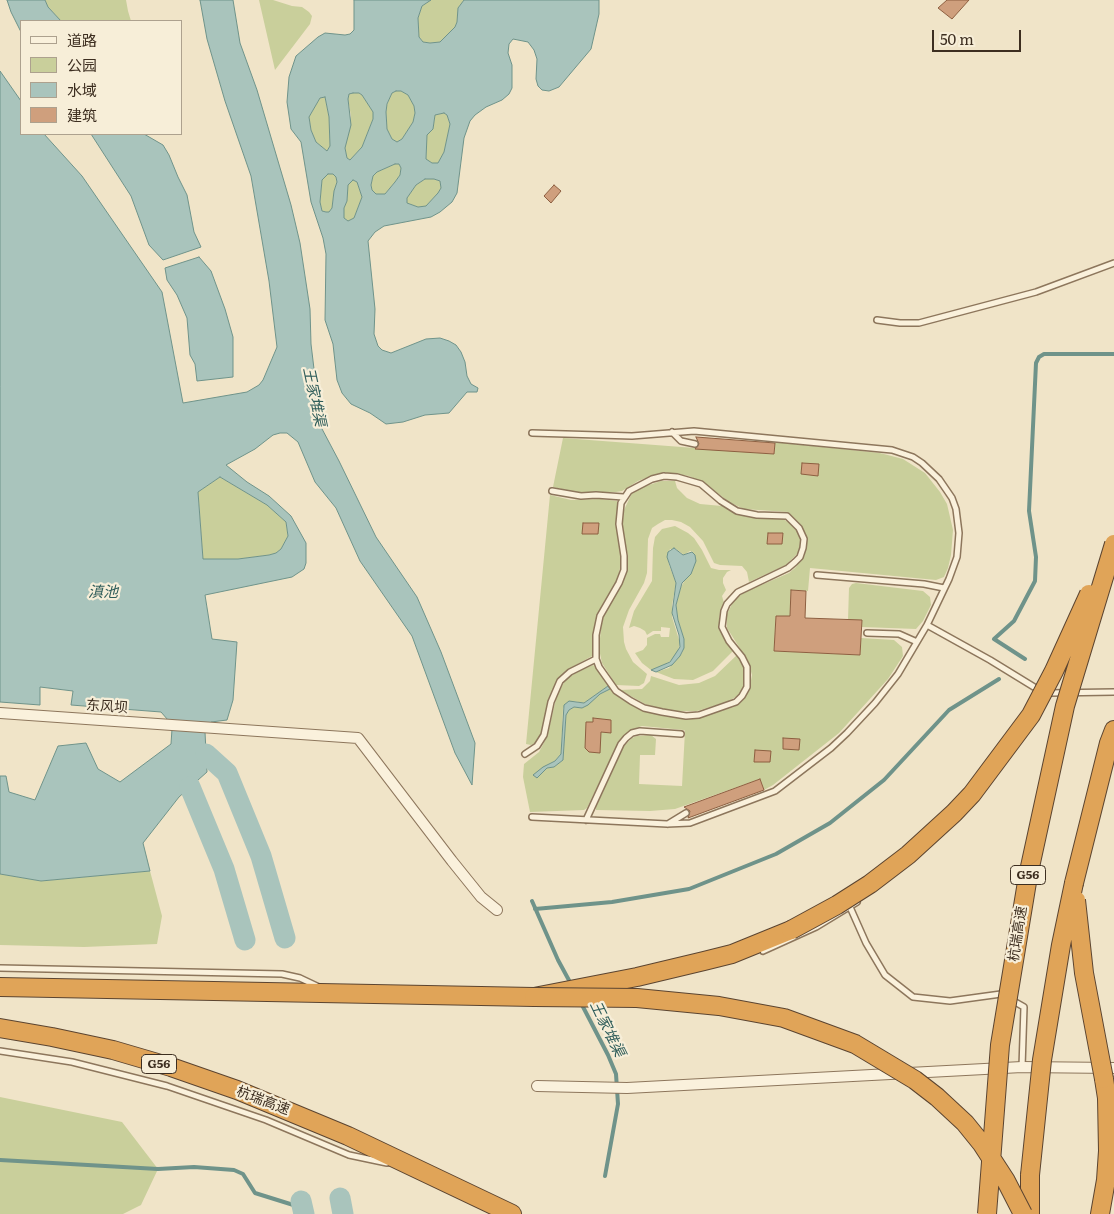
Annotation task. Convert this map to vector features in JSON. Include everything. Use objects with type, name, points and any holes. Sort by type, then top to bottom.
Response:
[{"type":"highway","points":[[534,997],[652,974],[732,954],[774,937],[817,916],[857,893],[886,872],[954,813],[972,794],[1031,715],[1054,671],[1114,543]]},
{"type":"highway","name":"杭瑞高速","points":[[987,1214],[1000,1044],[1028,876],[1065,706],[1114,543]]},
{"type":"highway","points":[[1030,1214],[1030,1175],[1042,1060],[1061,944],[1074,883],[1109,743],[1114,730]]},
{"type":"highway","points":[[1074,883],[1084,973],[1107,1098],[1108,1151],[1106,1180],[1100,1214]]},
{"type":"highway","points":[[0,987],[637,998],[719,1006],[784,1018],[855,1044],[915,1080],[937,1097],[965,1123],[982,1144],[1006,1181],[1023,1214]]},
{"type":"highway","name":"杭瑞高速","points":[[0,1028],[106,1049],[194,1075],[312,1120],[512,1214]]},
{"type":"street","name":"东风坝","points":[[0,713],[358,738],[481,897],[497,910]]},
{"type":"street","points":[[537,1086],[608,1086],[628,1088],[1022,1067],[1114,1068]]},
{"type":"lane","points":[[876,320],[900,323],[919,322],[1036,292],[1114,263]]},
{"type":"lane","points":[[532,433],[632,436],[694,431],[892,450],[922,463],[939,479],[949,493],[956,509],[959,533],[959,545],[953,569],[927,625],[898,674],[859,721],[831,748],[775,791],[690,823],[667,824],[532,817]]},
{"type":"lane","points":[[672,432],[681,441],[695,444]]},
{"type":"lane","points":[[664,476],[688,480],[701,484],[721,501],[737,511],[787,516],[802,532],[804,539],[800,557],[788,568],[738,592],[724,610],[722,627],[747,667],[747,687],[736,702],[693,715],[644,708],[630,701],[616,690],[599,667],[596,658],[596,635],[600,616],[624,570],[624,556],[619,524],[623,498],[629,491],[652,478],[664,476]]},
{"type":"lane","points":[[552,491],[573,496],[596,495],[623,498]]},
{"type":"lane","points":[[817,575],[924,584],[944,588]]},
{"type":"lane","points":[[927,625],[990,660],[1020,680],[1050,693],[1114,692]]},
{"type":"lane","points":[[867,633],[899,634],[917,642]]},
{"type":"lane","points":[[525,754],[537,746],[544,735],[551,702],[560,681],[570,672],[596,658]]},
{"type":"lane","points":[[950,825],[976,798],[996,772],[1050,693]]},
{"type":"lane","points":[[586,820],[621,744],[626,738],[632,733],[640,731],[681,734]]},
{"type":"lane","points":[[667,824],[686,813]]},
{"type":"lane","points":[[763,951],[816,927],[864,897]]},
{"type":"lane","points":[[850,907],[866,943],[885,975],[913,997],[950,1001],[1001,994],[1024,1007],[1022,1067]]},
{"type":"lane","points":[[0,968],[282,974],[300,978],[326,990],[347,993]]},
{"type":"lane","points":[[0,1051],[72,1062],[152,1082],[241,1111],[350,1155],[402,1165],[421,1171]]},
{"type":"green space","points":[[45,0],[126,0],[131,20],[60,20],[48,7]]},
{"type":"green space","points":[[259,0],[273,0],[302,7],[312,16],[310,24],[275,70]]},
{"type":"green space","points":[[431,0],[464,0],[458,8],[455,27],[440,42],[430,43],[423,42],[419,37],[418,18],[422,6]]},
{"type":"green space","points":[[401,91],[408,95],[414,106],[415,113],[413,122],[402,139],[397,142],[392,139],[387,129],[386,112],[392,93]]},
{"type":"green space","points":[[349,94],[362,95],[373,112],[373,119],[362,147],[350,160],[347,158],[345,148],[351,116],[348,99]]},
{"type":"green space","points":[[325,97],[329,117],[330,146],[327,151],[316,142],[311,130],[309,117],[320,98]]},
{"type":"green space","points":[[444,113],[447,115],[450,124],[444,152],[438,163],[432,163],[426,160],[427,135],[433,129],[435,115]]},
{"type":"green space","points":[[399,164],[401,168],[400,175],[385,194],[376,194],[372,190],[371,185],[373,176],[377,172]]},
{"type":"green space","points":[[328,174],[333,174],[337,182],[332,208],[329,212],[326,212],[322,211],[320,202],[322,180]]},
{"type":"green space","points":[[425,179],[440,181],[441,188],[438,193],[426,206],[418,207],[407,203],[407,198],[416,185]]},
{"type":"green space","points":[[353,180],[357,182],[362,197],[354,218],[348,221],[344,218],[344,208],[347,201],[348,185]]},
{"type":"green space","points":[[563,438],[774,454],[775,442],[880,453],[903,459],[925,473],[947,504],[953,530],[948,568],[944,577],[936,580],[810,568],[808,591],[791,590],[790,616],[776,616],[774,651],[860,655],[861,638],[894,640],[902,647],[903,656],[888,679],[839,733],[773,785],[764,790],[760,779],[675,809],[650,811],[596,810],[624,746],[637,736],[651,735],[656,739],[655,755],[640,755],[639,784],[682,786],[685,731],[642,726],[631,730],[619,741],[587,808],[584,810],[530,812],[523,777],[524,764],[539,752],[547,737],[557,695],[566,679],[593,665],[597,668],[608,686],[584,703],[573,701],[563,708],[561,754],[555,761],[547,765],[536,778],[547,768],[554,767],[563,760],[566,715],[569,710],[574,707],[582,708],[610,689],[620,698],[636,707],[663,716],[697,718],[734,707],[740,703],[749,691],[752,675],[748,661],[727,628],[727,614],[733,602],[743,593],[789,573],[795,568],[804,557],[807,542],[801,525],[788,512],[744,509],[729,502],[706,484],[689,476],[669,473],[656,474],[638,481],[622,491],[616,492],[575,492],[553,487]]},
{"type":"green space","points":[[220,477],[267,505],[286,522],[288,536],[281,549],[276,553],[238,559],[203,559],[198,492]]},
{"type":"green space","points":[[661,481],[675,481],[677,488],[687,498],[700,504],[722,506],[747,517],[783,519],[797,530],[801,541],[800,547],[798,553],[786,565],[749,582],[747,572],[742,566],[714,563],[703,541],[690,527],[681,522],[665,520],[652,528],[648,539],[647,573],[623,627],[626,649],[633,662],[647,674],[644,683],[639,686],[616,685],[602,663],[599,649],[604,615],[627,571],[628,556],[622,530],[624,510],[632,493]]},
{"type":"green space","points":[[550,495],[571,500],[601,499],[617,501],[617,532],[622,560],[617,581],[596,618],[592,656],[567,670],[557,680],[549,698],[541,734],[535,743],[531,745],[526,744]]},
{"type":"green space","points":[[675,526],[694,538],[711,568],[731,570],[723,578],[726,590],[722,596],[724,603],[720,612],[719,624],[723,636],[733,651],[713,671],[693,680],[674,679],[656,672],[669,668],[682,653],[684,639],[676,605],[693,552],[690,551],[684,555],[676,549],[670,549],[668,554],[669,565],[676,583],[672,617],[680,643],[673,659],[651,670],[642,663],[635,653],[643,650],[647,645],[647,638],[655,634],[660,634],[661,637],[669,637],[670,628],[661,627],[661,631],[653,631],[647,635],[640,628],[634,626],[629,628],[634,611],[652,581],[655,537],[662,529]]},
{"type":"green space","points":[[852,584],[923,591],[930,597],[931,605],[923,621],[916,629],[862,627],[862,621],[848,620],[849,588]]},
{"type":"green space","points":[[737,655],[744,668],[745,682],[739,695],[727,702],[697,711],[670,711],[645,704],[620,690],[642,689],[650,681],[651,676],[679,685],[699,683],[715,676]]},
{"type":"green space","points":[[150,871],[162,916],[157,944],[84,947],[0,945],[0,874],[41,881]]},
{"type":"green space","points":[[0,1097],[122,1122],[158,1169],[141,1205],[123,1214],[0,1214]]},
{"type":"water","points":[[7,0],[45,0],[48,7],[60,20],[20,20],[20,30]]},
{"type":"water","name":"滇池","points":[[200,0],[233,0],[240,43],[257,90],[291,205],[300,243],[310,309],[311,344],[321,427],[376,537],[417,597],[441,652],[475,743],[472,785],[455,753],[412,636],[360,561],[336,508],[315,482],[298,442],[287,433],[280,433],[273,435],[255,449],[226,465],[247,482],[269,496],[291,516],[306,543],[306,563],[304,569],[292,577],[205,595],[212,639],[237,642],[233,700],[227,720],[211,722],[205,732],[207,772],[179,797],[143,843],[150,871],[41,881],[0,874],[0,776],[6,776],[9,792],[35,800],[58,746],[86,743],[98,769],[120,782],[171,744],[172,729],[168,720],[161,712],[71,705],[73,691],[40,687],[40,705],[0,702],[0,71],[20,100],[20,135],[45,135],[82,176],[162,292],[183,403],[247,392],[259,385],[277,347],[269,281],[251,176],[225,101],[207,39]],"holes":[[[220,477],[267,505],[286,522],[288,536],[281,549],[276,553],[238,559],[203,559],[198,492]]]},
{"type":"water","points":[[354,0],[431,0],[422,6],[418,18],[419,37],[423,42],[430,43],[440,42],[455,27],[458,8],[464,0],[599,0],[599,14],[591,49],[559,87],[549,91],[542,90],[538,86],[536,79],[537,59],[534,50],[528,42],[513,39],[509,44],[508,53],[512,65],[512,88],[509,94],[502,100],[486,107],[470,121],[464,138],[457,193],[452,202],[431,217],[384,226],[375,232],[368,241],[375,309],[374,334],[378,346],[382,350],[391,353],[426,339],[440,338],[449,341],[456,345],[461,352],[467,376],[471,384],[478,388],[477,392],[467,392],[449,413],[425,415],[403,422],[386,424],[370,413],[351,404],[342,393],[337,380],[333,344],[325,320],[326,254],[323,238],[311,202],[301,142],[291,129],[287,102],[289,77],[296,56],[325,33],[345,35],[350,34],[354,30]],"holes":[[[401,91],[408,95],[414,106],[413,122],[402,139],[397,142],[392,139],[387,129],[387,104],[392,93]],[[359,93],[373,112],[373,119],[362,147],[350,160],[347,158],[345,148],[351,125],[349,94]],[[325,97],[329,117],[330,146],[327,151],[316,142],[311,130],[309,117],[320,98]],[[444,113],[447,115],[450,124],[444,152],[438,163],[432,163],[426,159],[427,135],[433,129],[435,115]],[[395,164],[399,164],[401,168],[400,175],[385,194],[376,194],[372,190],[373,176],[377,172]],[[328,174],[333,174],[337,182],[332,208],[329,212],[322,211],[320,202],[322,180]],[[425,179],[440,181],[441,188],[426,206],[418,207],[407,203],[407,198],[416,185]],[[353,180],[357,182],[362,197],[354,218],[348,221],[344,218],[344,208],[347,201],[348,185]]]},
{"type":"water","points":[[92,135],[146,135],[163,145],[187,195],[194,232],[201,247],[163,260],[149,245],[131,196]]},
{"type":"water","points":[[199,257],[211,271],[233,337],[233,377],[197,381],[195,364],[190,355],[187,318],[177,295],[167,280],[165,268]]},
{"type":"water","points":[[674,548],[683,555],[692,552],[695,555],[696,561],[691,574],[682,583],[676,605],[684,639],[684,648],[672,665],[656,672],[651,670],[670,662],[680,647],[679,635],[672,613],[676,583],[667,557],[668,552]]},
{"type":"water","points":[[608,686],[610,689],[600,694],[588,705],[582,708],[574,707],[569,710],[566,715],[563,760],[554,767],[547,768],[537,778],[533,775],[555,761],[561,754],[564,705],[569,701],[584,703]]},
{"type":"building","points":[[947,0],[969,0],[952,19],[938,8]]},
{"type":"building","points":[[554,185],[561,191],[551,203],[544,196]]},
{"type":"building","points":[[696,437],[775,443],[774,454],[695,449],[699,444]]},
{"type":"building","points":[[802,463],[819,464],[818,476],[801,474]]},
{"type":"building","points":[[583,523],[599,523],[598,534],[582,534]]},
{"type":"building","points":[[768,533],[783,533],[782,544],[767,544]]},
{"type":"building","points":[[791,590],[806,591],[805,618],[862,620],[860,655],[774,651],[776,616],[790,616]]},
{"type":"building","points":[[593,718],[611,720],[611,733],[601,732],[600,753],[589,752],[585,748],[586,722],[593,722]]},
{"type":"building","points":[[783,738],[800,739],[799,750],[783,749]]},
{"type":"building","points":[[755,750],[771,751],[770,762],[754,762]]},
{"type":"building","points":[[760,779],[764,790],[688,818],[690,811],[684,807]]},
{"type":"waterway","points":[[1025,659],[994,639],[1014,621],[1035,581],[1036,557],[1029,511],[1036,363],[1039,357],[1044,354],[1114,354]]},
{"type":"waterway","points":[[535,909],[612,902],[689,889],[776,854],[830,823],[884,780],[949,710],[999,679]]},
{"type":"waterway","points":[[206,754],[227,773],[261,856],[285,938]]},
{"type":"waterway","points":[[190,787],[224,869],[245,940]]},
{"type":"waterway","name":"王家堆渠","points":[[532,901],[558,960],[571,984]]},
{"type":"waterway","name":"王家堆渠","points":[[581,1003],[616,1074],[618,1104],[605,1176]]},
{"type":"waterway","points":[[0,1160],[158,1169],[194,1167],[234,1170],[243,1174],[255,1193],[303,1208]]},
{"type":"waterway","points":[[340,1198],[343,1214]]},
{"type":"waterway","points":[[301,1201],[304,1214]]}]
